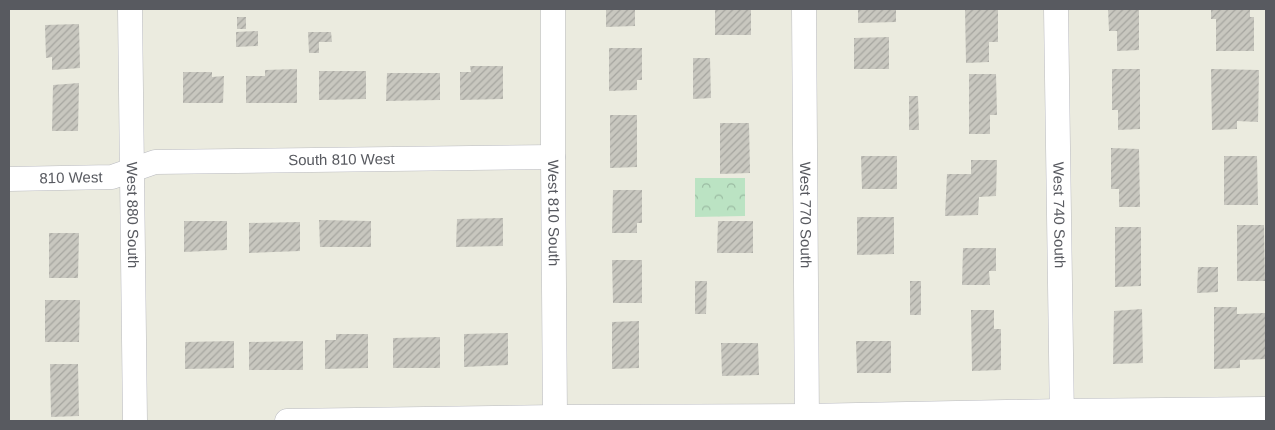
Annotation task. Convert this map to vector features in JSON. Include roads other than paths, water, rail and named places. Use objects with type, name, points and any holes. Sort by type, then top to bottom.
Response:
[{"type":"street","name":"West 880 South","points":[[130,9],[135,421]]},
{"type":"street","name":"West 810 South","points":[[553,9],[555,417]]},
{"type":"street","name":"West 770 South","points":[[804,9],[807,419]]},
{"type":"street","name":"West 740 South","points":[[1056,9],[1062,416]]},
{"type":"street","name":"South 810 West","points":[[132,170],[155,162],[553,157]]},
{"type":"street","name":"810 West","points":[[9,179],[112,178],[132,170]]},
{"type":"street","points":[[287,421],[555,417],[807,419],[1062,416],[1266,409]]}]
